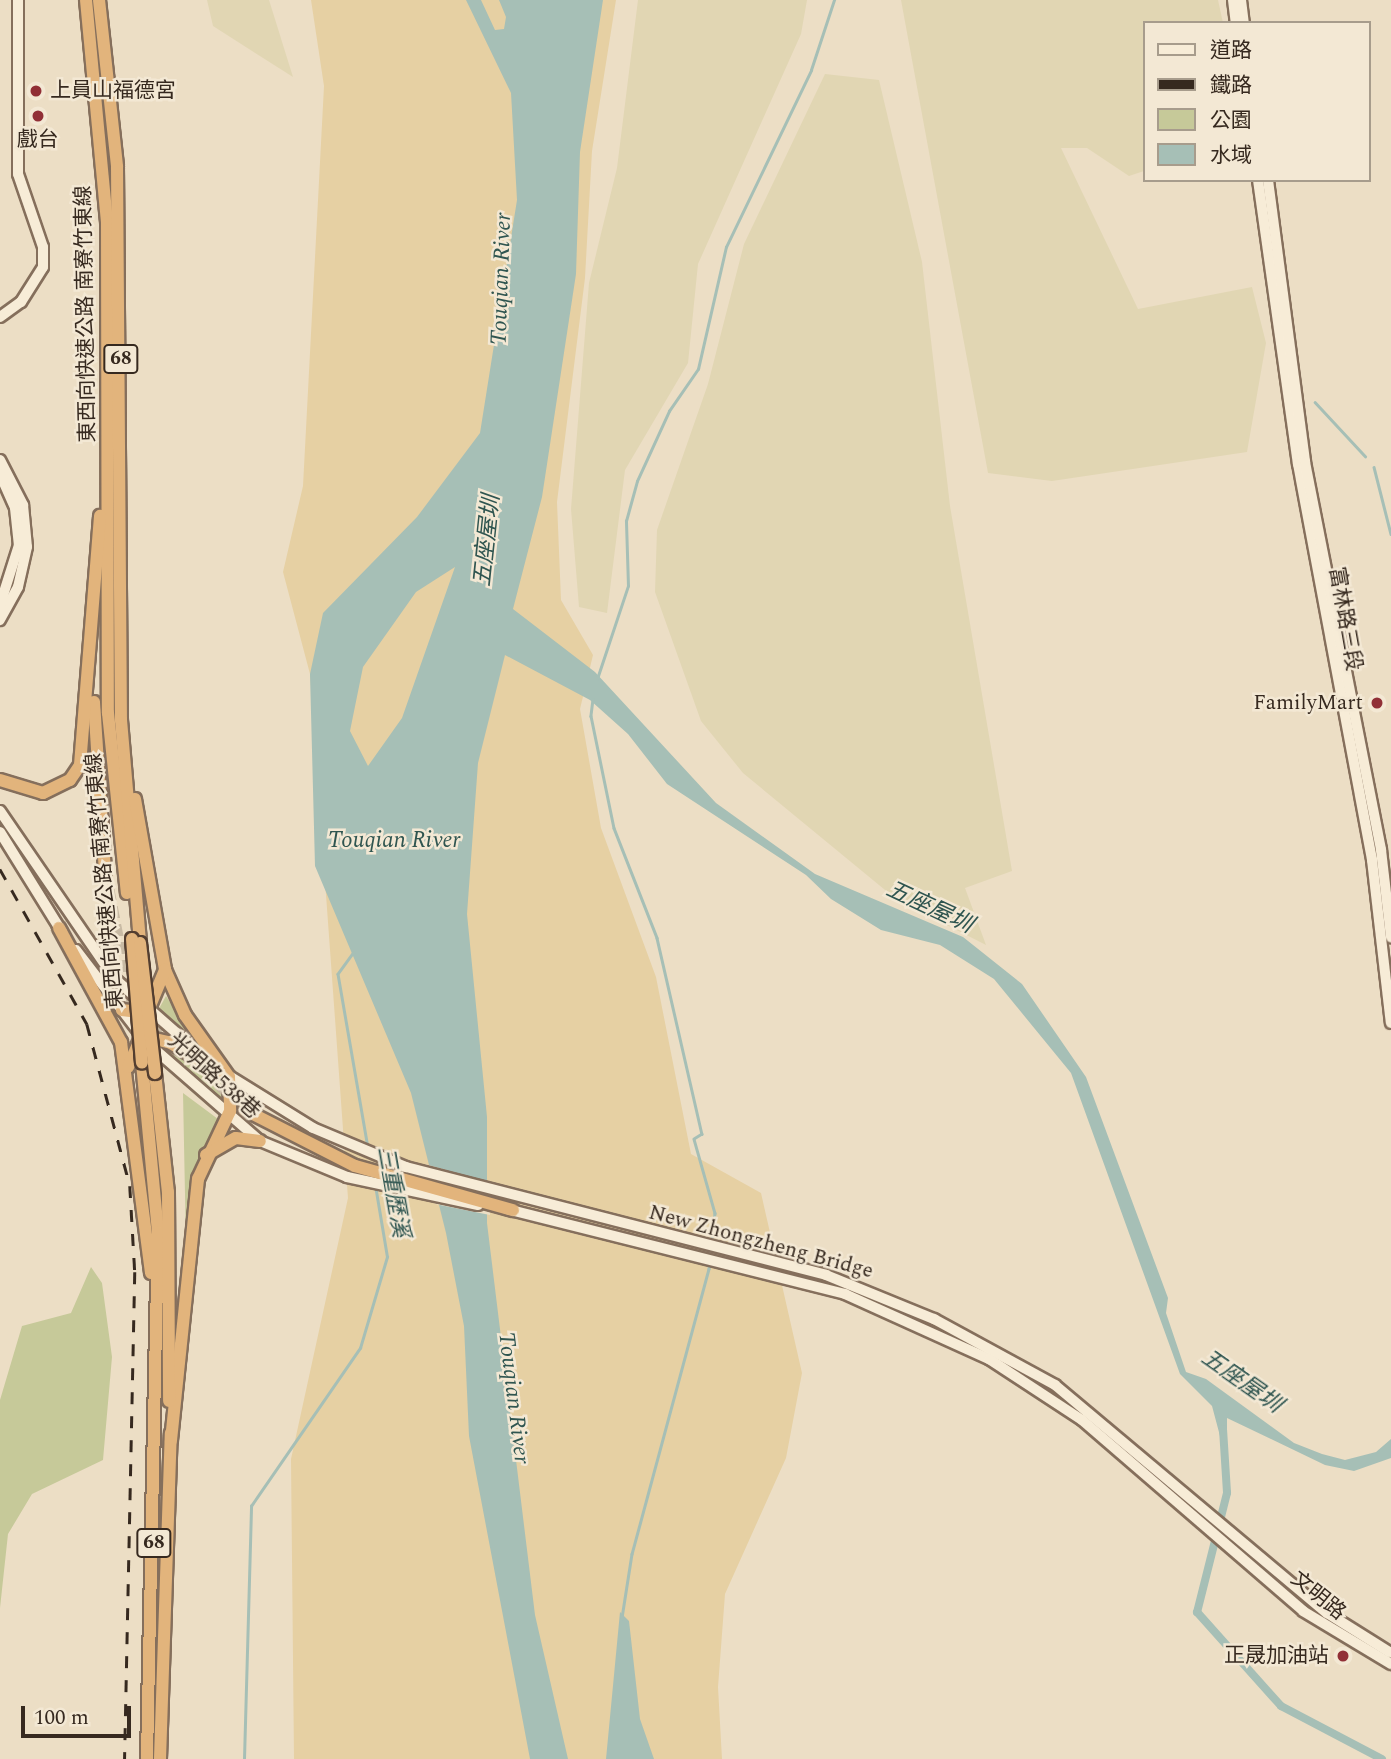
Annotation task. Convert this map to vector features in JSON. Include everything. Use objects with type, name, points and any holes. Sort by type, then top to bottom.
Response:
[{"type":"highway","name":"東西向快速公路 南寮竹東線","points":[[86,0],[107,222],[107,713],[155,1073],[168,1192],[171,1441],[160,1759]]},
{"type":"highway","name":"東西向快速公路 南寮竹東線","points":[[99,0],[120,261],[121,720],[142,1063],[158,1232],[147,1759]]},
{"type":"highway","points":[[0,780],[43,793],[76,773],[85,750],[90,653],[107,460]]},
{"type":"highway","points":[[90,653],[105,872]]},
{"type":"highway","points":[[121,720],[165,970],[185,1015],[229,1077],[228,1115],[206,1155],[171,1441]]},
{"type":"highway","points":[[59,928],[107,1011],[126,1076],[156,1326]]},
{"type":"highway","points":[[122,1010],[147,1013],[165,970]]},
{"type":"highway","points":[[126,1076],[130,1052],[142,1036],[169,1042],[229,1077]]},
{"type":"highway","points":[[245,1110],[355,1166],[513,1210]]},
{"type":"highway","points":[[206,1155],[236,1139],[260,1142]]},
{"type":"main road","points":[[1233,0],[1236,21]]},
{"type":"main road","points":[[1241,0],[1244,21]]},
{"type":"main road","points":[[1259,182],[1269,220]]},
{"type":"main road","points":[[1268,182],[1269,220]]},
{"type":"main road","name":"富林路三段","points":[[1269,220],[1308,475],[1381,850],[1391,937]]},
{"type":"main road","name":"富林路三段","points":[[1269,220],[1298,464],[1372,860],[1391,1023]]},
{"type":"street","points":[[0,317],[21,302],[43,267],[41,240],[18,174],[18,0]]},
{"type":"street","points":[[0,460],[13,489],[27,547],[18,587],[0,620]]},
{"type":"street","points":[[0,474],[13,489],[19,545],[0,605]]},
{"type":"street","name":"光明路538巷","points":[[0,811],[96,955],[147,1013],[229,1077]]},
{"type":"street","name":"光明路538巷","points":[[0,832],[59,928],[142,1036],[260,1142]]},
{"type":"street","name":"New Zhongzheng Bridge","points":[[229,1077],[313,1128],[406,1167],[826,1275],[911,1308],[1055,1385],[1235,1536]]},
{"type":"street","name":"New Zhongzheng Bridge","points":[[260,1142],[399,1192],[513,1210],[806,1282],[921,1325],[1057,1400],[1229,1546]]},
{"type":"street","name":"文明路","points":[[1235,1536],[1327,1614],[1391,1653]]},
{"type":"street","name":"文明路","points":[[1229,1546],[1312,1618],[1388,1665]]},
{"type":"shaded area","points":[[207,0],[269,0],[293,77],[213,26]]},
{"type":"shaded area","points":[[638,0],[807,0],[801,34],[698,264],[688,363],[625,470],[607,613],[579,607],[571,509],[589,283],[617,168]]},
{"type":"shaded area","points":[[901,0],[1218,0],[1223,21],[1142,21],[1142,172],[1129,176],[1087,148],[1061,148],[1138,309],[1252,287],[1266,343],[1247,452],[1052,481],[988,473]]},
{"type":"shaded area","points":[[825,74],[879,80],[922,262],[950,506],[1012,871],[965,888],[986,945],[896,899],[743,773],[701,721],[655,592],[657,530],[708,384],[744,244]]},
{"type":"green space","points":[[166,996],[198,1044],[156,1014]]},
{"type":"green space","points":[[148,1039],[223,1080],[225,1104],[193,1077]]},
{"type":"green space","points":[[183,1093],[218,1119],[203,1154],[186,1246]]},
{"type":"green space","points":[[91,1267],[102,1283],[112,1357],[103,1460],[32,1494],[8,1534],[0,1608],[0,1400],[22,1326],[71,1313]]},
{"type":"sand","points":[[311,0],[616,0],[592,151],[585,278],[557,502],[561,600],[593,655],[580,709],[601,828],[656,977],[691,1154],[761,1193],[802,1373],[786,1458],[725,1594],[718,1687],[722,1759],[294,1759],[291,1459],[348,1198],[310,674],[283,572],[303,486],[324,86]]},
{"type":"water","name":"Touqian River","points":[[466,0],[481,0],[495,30],[504,29],[506,17],[499,0],[603,0],[580,152],[576,274],[542,497],[513,609],[595,672],[716,803],[815,874],[963,937],[1022,984],[1086,1077],[1168,1298],[1166,1313],[1186,1372],[1206,1379],[1294,1443],[1322,1454],[1345,1460],[1376,1452],[1391,1439],[1391,1458],[1354,1471],[1325,1465],[1227,1418],[1227,1441],[1220,1436],[1212,1406],[1180,1374],[1071,1073],[994,979],[940,945],[881,930],[831,899],[806,875],[667,784],[628,734],[590,700],[505,655],[478,763],[467,914],[487,1117],[487,1223],[535,1615],[568,1759],[530,1759],[469,1436],[464,1326],[446,1233],[411,1093],[315,866],[310,674],[323,613],[417,517],[480,433],[517,200],[511,93]],"holes":[[[455,567],[402,718],[368,766],[350,731],[363,667],[416,592]]]},
{"type":"water","points":[[620,1612],[629,1621],[640,1719],[654,1759],[606,1759]]},
{"type":"pier","points":[[425,1164],[491,1183],[490,1215],[435,1204]]},
{"type":"waterway","points":[[597,679],[628,586],[626,521],[637,481],[669,411],[698,369],[726,247],[811,70],[834,0]]},
{"type":"waterway","points":[[1315,402],[1365,456]]},
{"type":"waterway","points":[[1374,467],[1391,534]]},
{"type":"waterway","points":[[593,699],[591,716],[614,828],[657,938],[702,1134],[694,1139],[715,1213],[709,1269],[632,1554],[622,1618]]},
{"type":"waterway","name":"三重歷溪","points":[[354,952],[338,974],[368,1148]]},
{"type":"waterway","name":"三重歷溪","points":[[244,1759],[251,1506],[360,1348],[387,1257],[375,1185]]},
{"type":"waterway","points":[[1223,1429],[1227,1493],[1197,1612],[1281,1706],[1382,1759]]},
{"type":"tunnel","points":[[105,872],[129,997],[245,1110]]},
{"type":"railway","points":[[0,869],[87,1024],[130,1186],[135,1272],[125,1759]]},
{"type":"place","name":"上員山福德宮","points":[[36,91]]},
{"type":"place","name":"戲台","points":[[38,116]]},
{"type":"place","name":"FamilyMart","points":[[1377,703]]},
{"type":"place","name":"正晟加油站","points":[[1343,1656]]},
{"type":"water label","name":"五座屋圳","points":[[488,541]]},
{"type":"water label","name":"五座屋圳","points":[[929,908]]},
{"type":"water label","name":"五座屋圳","points":[[1241,1382]]}]
